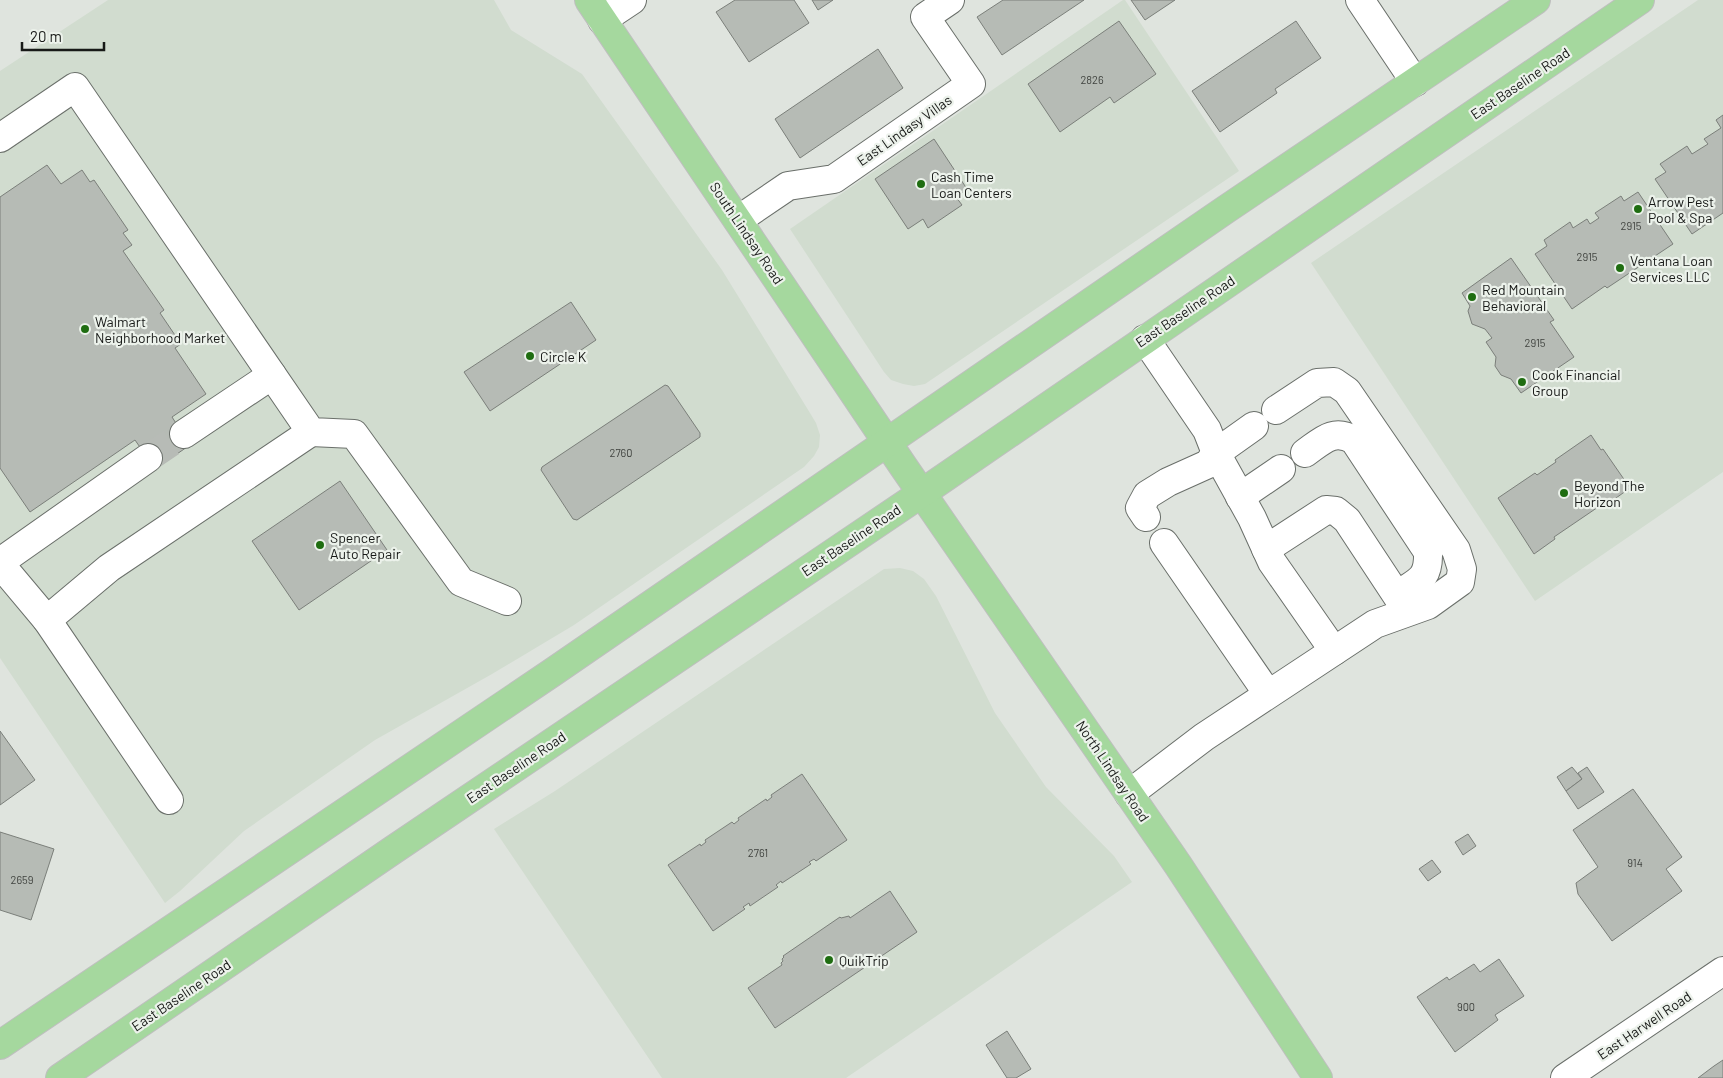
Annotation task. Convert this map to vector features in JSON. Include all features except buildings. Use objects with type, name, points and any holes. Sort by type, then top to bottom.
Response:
[{"type":"main road","points":[[0,1045],[537,682],[1536,0]]},
{"type":"main road","name":"East Baseline Road","points":[[60,1078],[922,493],[1633,2]]},
{"type":"main road","name":"South Lindsay Road","points":[[596,10],[903,466]]},
{"type":"main road","name":"North Lindsay Road","points":[[903,466],[1129,794],[1318,1078]]},
{"type":"street","points":[[596,10],[632,0]]},
{"type":"street","name":"East Lindasy Villas","points":[[738,220],[788,186],[834,179],[971,84],[925,17],[950,0]]},
{"type":"street","points":[[1360,0],[1415,82]]},
{"type":"street","points":[[0,138],[75,87],[311,432]]},
{"type":"street","points":[[1145,339],[1207,430],[1216,453],[1252,518],[1272,562],[1334,651]]},
{"type":"street","points":[[184,434],[272,376]]},
{"type":"street","points":[[1276,410],[1317,383],[1334,382],[1347,391],[1456,550],[1462,569],[1460,582],[1428,605],[1403,604]]},
{"type":"street","points":[[1146,517],[1140,508],[1147,496],[1168,482],[1208,464],[1216,453],[1254,426]]},
{"type":"street","points":[[47,620],[108,568],[311,432],[354,434],[461,582],[507,601]]},
{"type":"street","points":[[1129,794],[1204,738],[1403,604],[1424,577],[1428,566],[1428,552],[1354,440],[1340,435],[1330,436],[1305,452]]},
{"type":"street","points":[[148,458],[0,563],[47,620],[169,800]]},
{"type":"street","points":[[1240,497],[1280,469]]},
{"type":"street","points":[[1266,549],[1326,510],[1336,511],[1347,520],[1403,604]]},
{"type":"street","points":[[1164,543],[1268,694]]},
{"type":"street","name":"East Harwell Road","points":[[1565,1078],[1723,972]]},
{"type":"shaded area","points":[[108,0],[494,0],[511,30],[582,74],[722,270],[816,423],[820,435],[819,447],[804,467],[574,625],[375,740],[244,831],[165,903],[0,658],[0,71]]},
{"type":"shaded area","points":[[1125,0],[1239,171],[925,384],[914,386],[891,380],[790,229]]},
{"type":"shaded area","points":[[1698,0],[1723,0],[1723,472],[1535,601],[1311,263]]},
{"type":"shaded area","points":[[900,568],[913,571],[924,579],[936,596],[995,713],[1046,787],[1114,856],[1132,882],[846,1078],[662,1078],[494,829],[555,791],[884,569]]},
{"type":"tunnel","points":[[148,458],[184,434]]},
{"type":"place","name":"Cash Time Loan Centers","points":[[921,184]]},
{"type":"place","name":"Arrow Pest Pool & Spa","points":[[1638,209]]},
{"type":"place","name":"Ventana Loan Services LLC","points":[[1620,268]]},
{"type":"place","name":"Red Mountain Behavioral","points":[[1472,297]]},
{"type":"place","name":"Walmart Neighborhood Market","points":[[85,329]]},
{"type":"place","name":"Circle K","points":[[530,356]]},
{"type":"place","name":"Cook Financial Group","points":[[1522,382]]},
{"type":"place","name":"Beyond The Horizon","points":[[1564,493]]},
{"type":"place","name":"Spencer Auto Repair","points":[[320,545]]},
{"type":"place","name":"QuikTrip","points":[[829,960]]}]
